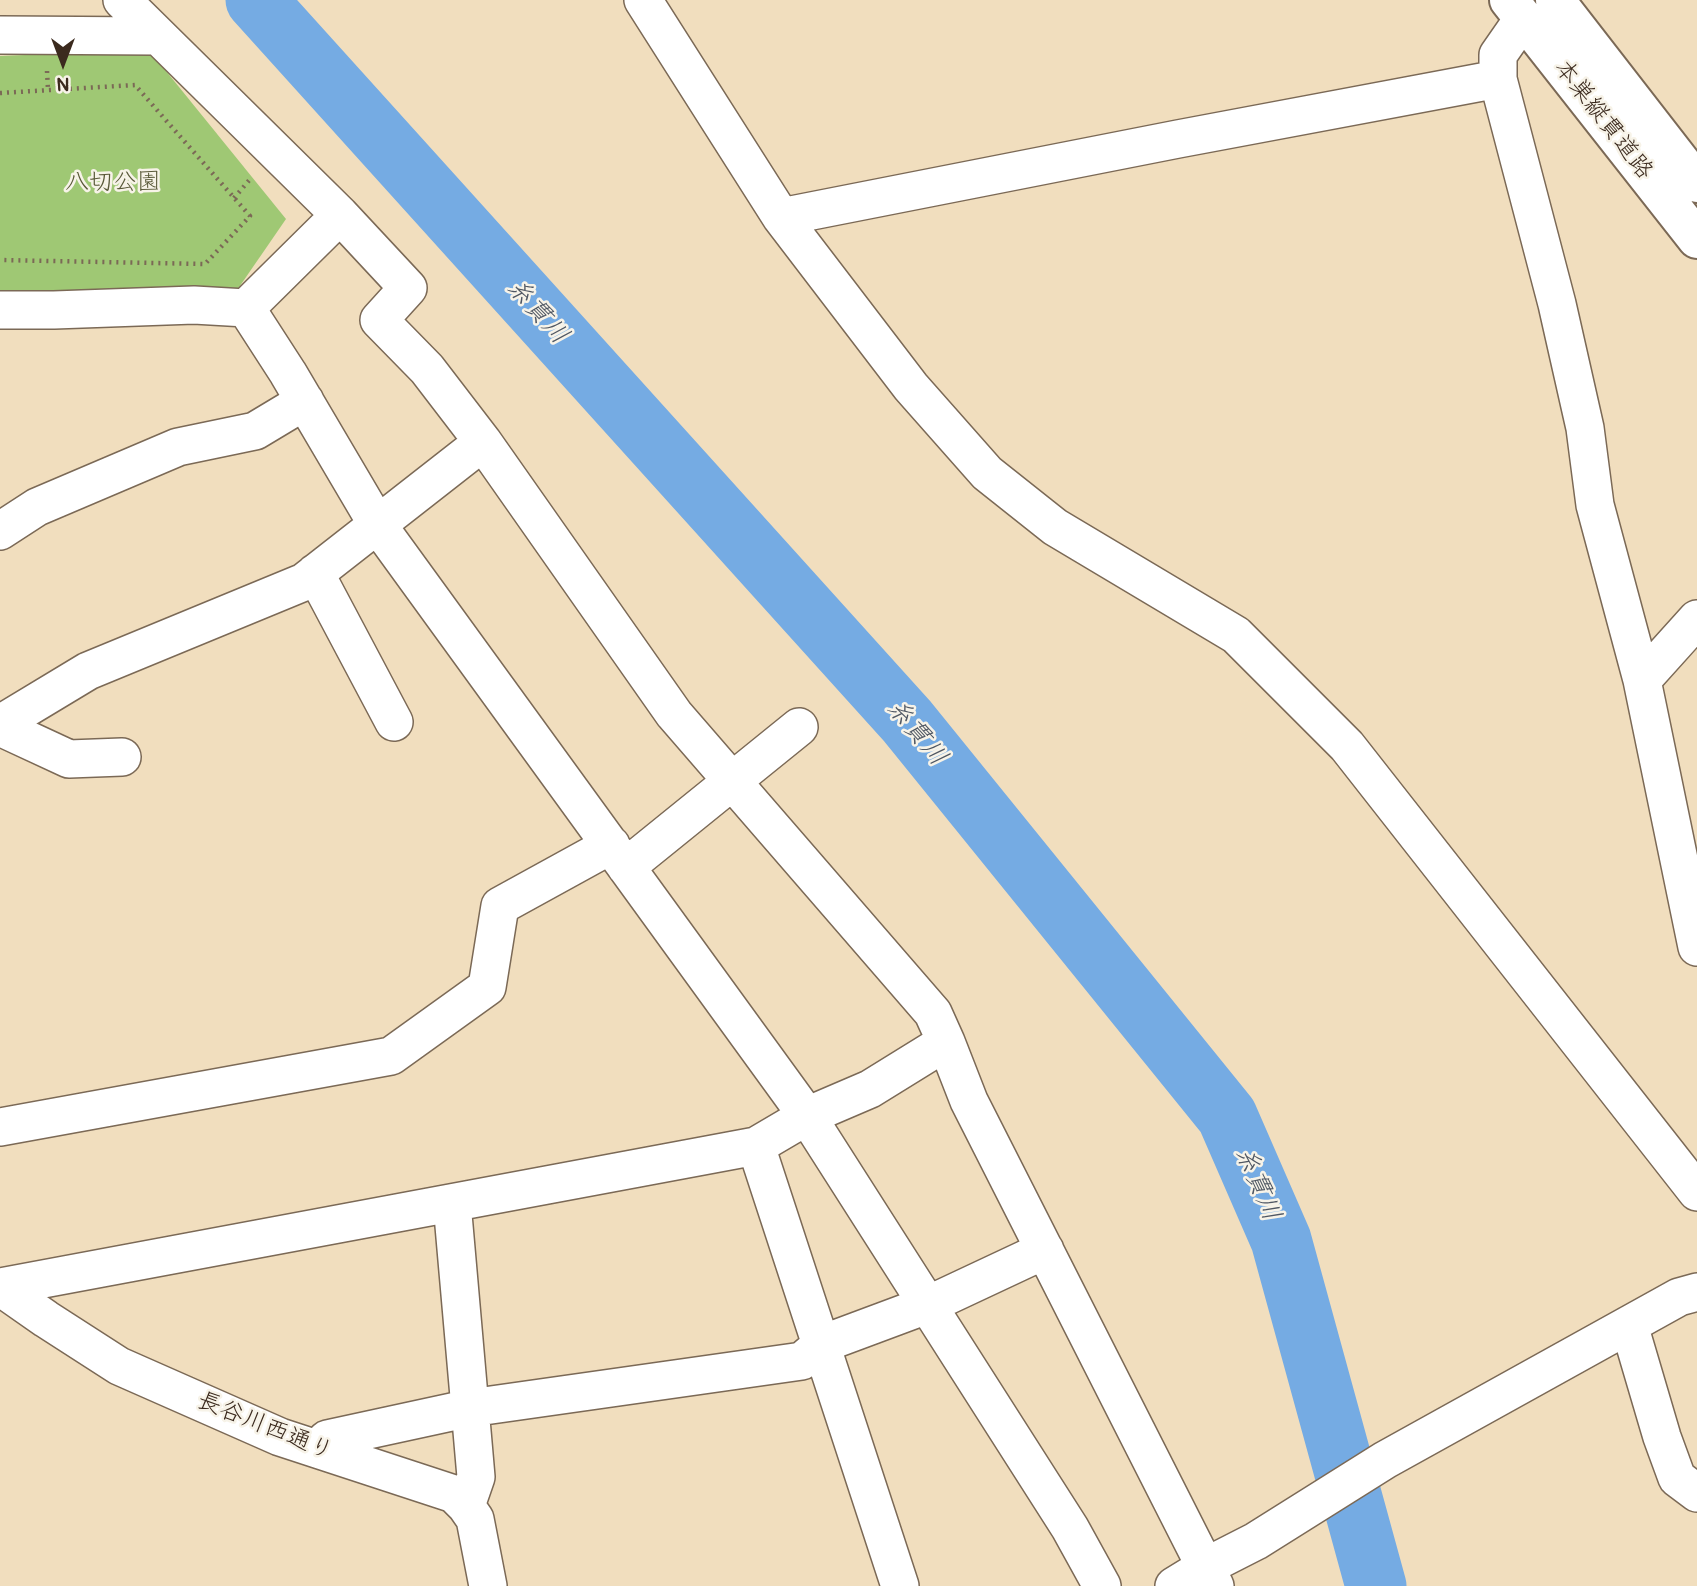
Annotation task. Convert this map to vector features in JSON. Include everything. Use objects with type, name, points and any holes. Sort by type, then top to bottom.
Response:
[{"type":"main road","name":"本巣縦貫道路","points":[[1529,6],[1697,183]]},
{"type":"main road","name":"本巣縦貫道路","points":[[1529,6],[1697,239]]},
{"type":"street","points":[[122,0],[275,149],[408,288],[379,320],[426,369],[483,442],[674,714],[933,1013],[969,1101],[1210,1576]]},
{"type":"street","points":[[643,0],[781,217],[911,387],[987,473],[1055,527],[1236,635],[1347,746],[1697,1192]]},
{"type":"street","points":[[1529,6],[1498,55],[1498,79],[1557,304],[1580,404],[1595,505],[1643,680],[1697,947]]},
{"type":"street","points":[[0,35],[157,36]]},
{"type":"street","points":[[781,217],[1498,79]]},
{"type":"street","points":[[0,310],[194,306],[246,308],[340,215]]},
{"type":"street","points":[[246,308],[305,401],[377,524],[807,1116],[1070,1528],[1102,1586]]},
{"type":"street","points":[[0,531],[37,508],[178,447],[255,431],[305,401]]},
{"type":"street","points":[[0,726],[88,671],[304,582],[483,442]]},
{"type":"street","points":[[315,573],[394,722]]},
{"type":"street","points":[[1643,680],[1697,619]]},
{"type":"street","points":[[0,726],[69,759],[122,757]]},
{"type":"street","points":[[0,1127],[390,1056],[487,987],[500,906],[619,856],[732,781],[799,727]]},
{"type":"street","points":[[0,1287],[756,1146],[807,1116],[870,1089],[946,1042]]},
{"type":"street","points":[[756,1146],[900,1586]]},
{"type":"street","points":[[452,1203],[476,1477],[466,1506],[475,1519],[488,1586]]},
{"type":"street","points":[[317,1449],[327,1439],[470,1408],[802,1361],[822,1344],[928,1305],[1045,1250]]},
{"type":"street","name":"長谷川西通り","points":[[0,1287],[119,1366],[280,1437],[454,1494],[466,1506]]},
{"type":"street","points":[[1174,1586],[1210,1576],[1256,1541],[1385,1460],[1678,1297],[1697,1292]]},
{"type":"street","points":[[1629,1325],[1677,1478],[1697,1493]]},
{"type":"path","points":[[0,93],[135,85],[250,216],[205,264],[0,260]]},
{"type":"green space","name":"八切公園","points":[[149,50],[286,219],[233,296],[0,292],[0,56]]},
{"type":"waterway","name":"糸貫川","points":[[256,0],[907,721],[1227,1116],[1281,1240],[1376,1586]]}]
